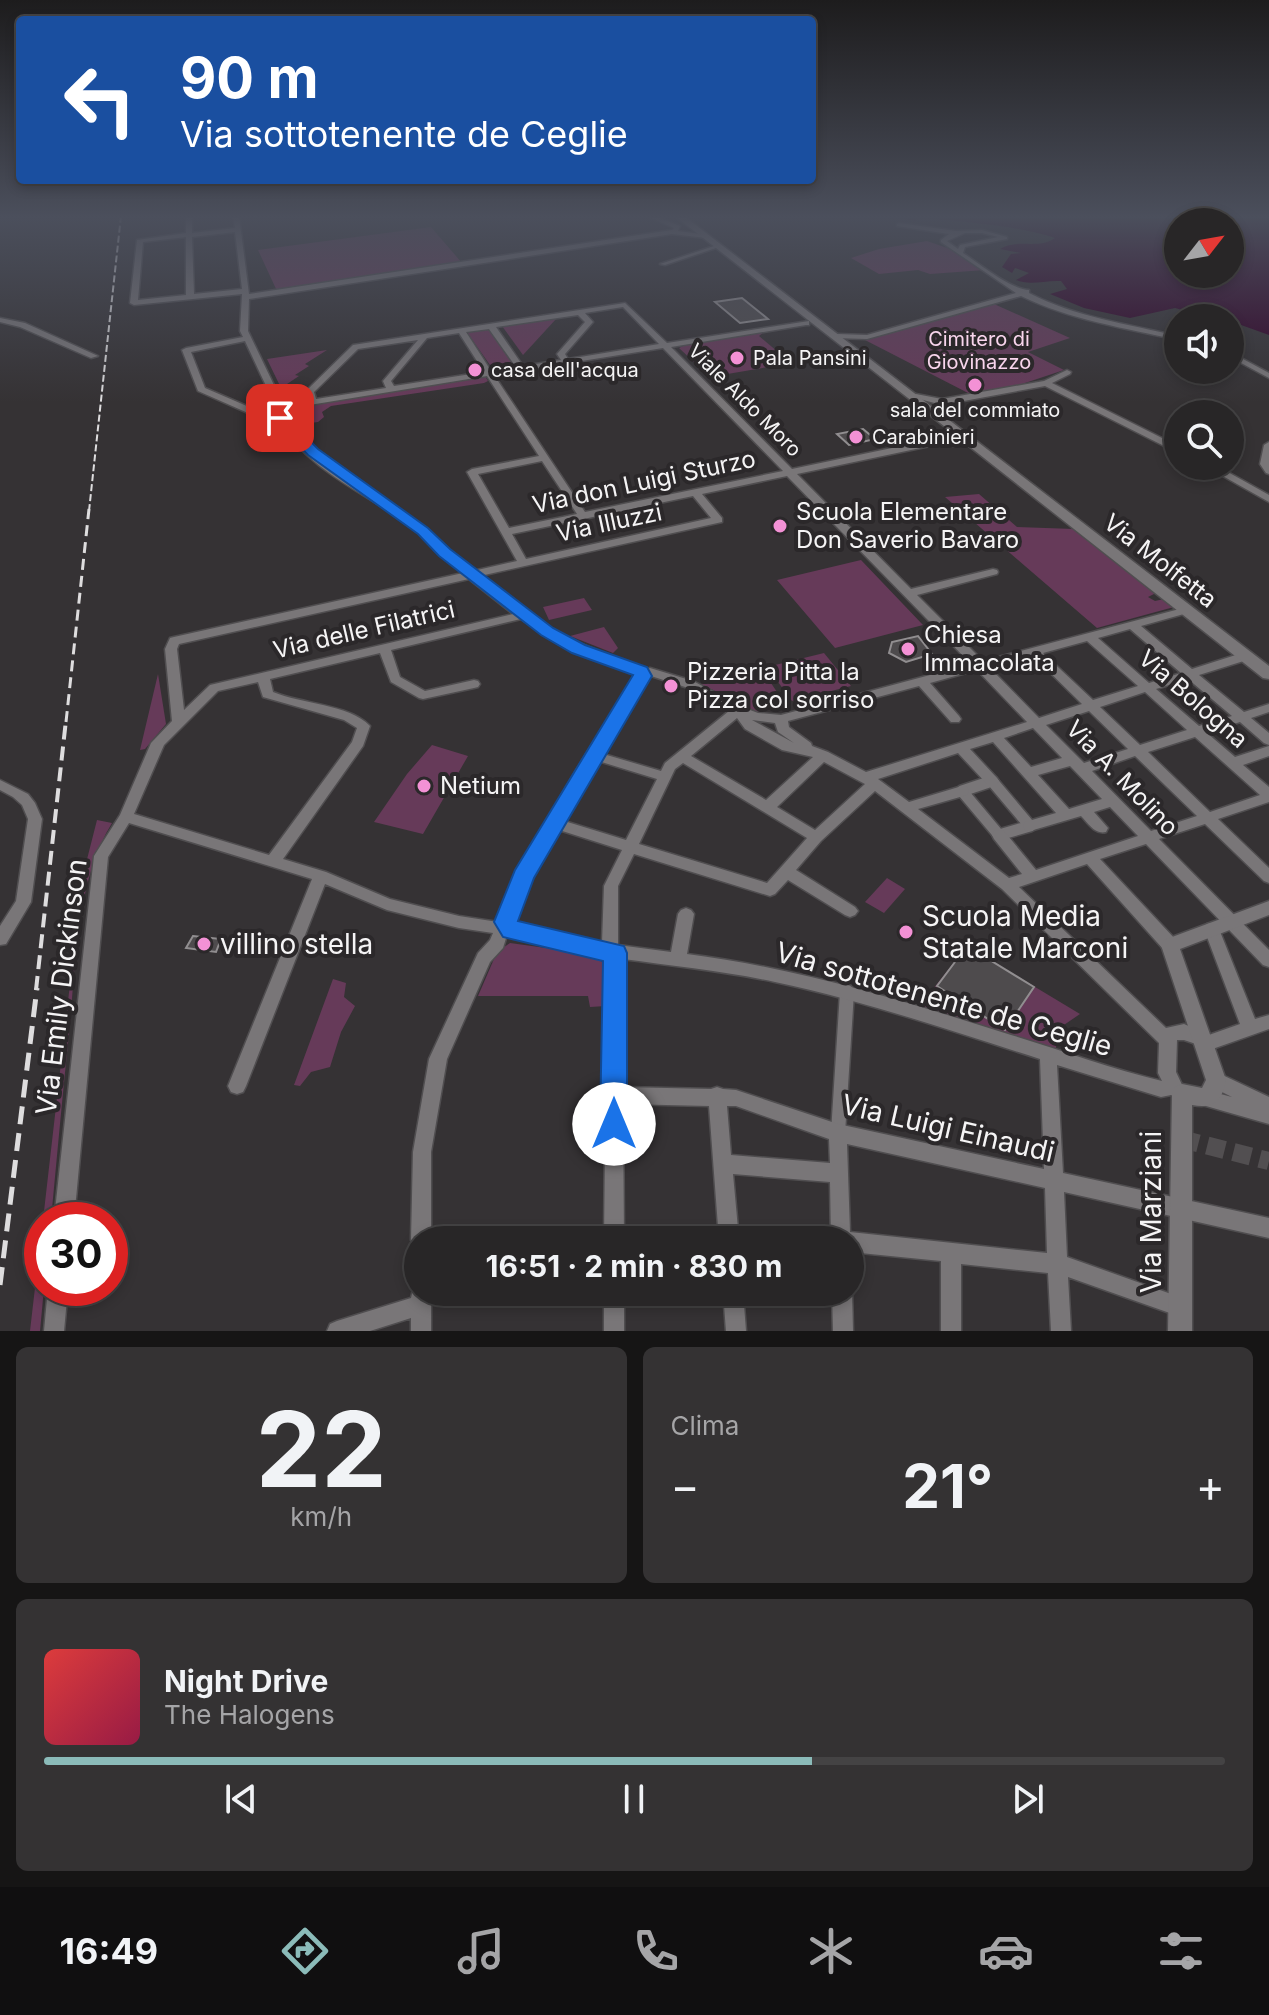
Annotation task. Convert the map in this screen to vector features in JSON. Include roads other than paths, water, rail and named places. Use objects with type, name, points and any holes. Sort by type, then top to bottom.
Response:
[{"type":"main road","points":[[760,278],[807,320],[933,414],[956,437]]},
{"type":"main road","points":[[807,320],[837,336],[934,411],[956,437]]},
{"type":"main road","name":"Via Molfetta","points":[[956,437],[1024,482],[1269,674]]},
{"type":"street","points":[[136,278],[134,303],[246,294],[355,278]]},
{"type":"street","points":[[190,278],[190,297]]},
{"type":"street","points":[[244,278],[246,339],[280,412],[313,452],[423,531],[524,615],[578,649],[644,673],[681,680],[757,717],[781,719],[1187,610]]},
{"type":"street","points":[[1002,278],[1050,306],[1164,334]]},
{"type":"street","points":[[837,336],[867,337],[1026,292]]},
{"type":"street","name":"Viale Aldo Moro","points":[[580,312],[625,305],[791,472],[865,553],[881,563],[982,665]]},
{"type":"street","points":[[312,402],[310,392],[353,348],[580,312],[589,322],[561,354],[565,360]]},
{"type":"street","points":[[0,320],[22,325],[94,356]]},
{"type":"street","points":[[246,339],[186,350],[201,389],[269,419],[280,412],[312,402],[807,320]]},
{"type":"street","points":[[491,326],[520,367]]},
{"type":"street","points":[[461,331],[583,516]]},
{"type":"street","points":[[391,389],[387,381],[425,336]]},
{"type":"street","points":[[1244,362],[1269,376]]},
{"type":"street","points":[[934,411],[946,405],[1049,385],[1067,372]]},
{"type":"street","points":[[916,397],[942,402],[1049,385],[1164,443]]},
{"type":"street","name":"Via don Luigi Sturzo","points":[[505,532],[956,437]]},
{"type":"street","points":[[1236,480],[1263,492],[1262,476],[1269,473],[1265,464],[1269,445]]},
{"type":"street","points":[[523,563],[472,472],[544,458]]},
{"type":"street","name":"Via Illuzzi","points":[[179,723],[171,649],[174,641],[718,520],[695,492]]},
{"type":"street","points":[[910,593],[993,572]]},
{"type":"street","name":"Via delle Filatrici","points":[[214,688],[524,615]]},
{"type":"street","points":[[1131,624],[1269,740]]},
{"type":"street","name":"Via Bologna","points":[[1089,636],[1233,763],[1268,799]]},
{"type":"street","points":[[384,648],[397,681],[423,695],[474,684]]},
{"type":"street","points":[[1034,651],[1269,877]]},
{"type":"street","points":[[552,823],[770,890],[870,780],[1035,721],[1246,656]]},
{"type":"street","name":"Via A. Molino","points":[[982,665],[1269,960]]},
{"type":"street","points":[[421,1226],[425,1119],[438,1059],[484,958],[497,943],[523,876],[644,673]]},
{"type":"street","points":[[263,676],[267,694],[348,717],[364,726],[358,743],[273,861]]},
{"type":"street","points":[[916,682],[949,719]]},
{"type":"street","name":"Via Emily Dickinson","points":[[66,1202],[101,856],[126,817],[158,743],[214,688]]},
{"type":"street","points":[[1028,773],[1138,751],[1269,708]]},
{"type":"street","points":[[738,710],[750,726],[787,747],[818,753]]},
{"type":"street","points":[[614,1226],[611,886],[670,766],[738,710]]},
{"type":"street","points":[[781,719],[780,724],[788,735],[870,780],[1007,885],[1167,1040]]},
{"type":"street","points":[[995,736],[1066,815]]},
{"type":"street","points":[[961,747],[1030,826]]},
{"type":"street","points":[[1233,763],[1269,751]]},
{"type":"street","points":[[767,808],[818,753]]},
{"type":"street","points":[[593,755],[666,777]]},
{"type":"street","points":[[682,756],[816,837]]},
{"type":"street","points":[[908,807],[992,781]]},
{"type":"street","points":[[0,785],[22,795],[33,806],[35,819],[23,902],[0,939]]},
{"type":"street","points":[[962,791],[1033,877]]},
{"type":"street","points":[[1007,885],[1268,799]]},
{"type":"street","points":[[999,835],[1113,801]]},
{"type":"street","points":[[1083,809],[1101,828]]},
{"type":"street","points":[[126,817],[321,876],[387,904],[459,922],[503,928]]},
{"type":"street","points":[[1090,858],[1170,945],[1202,1041],[1210,1089]]},
{"type":"street","points":[[785,871],[850,911]]},
{"type":"street","points":[[237,1086],[321,876]]},
{"type":"street","points":[[1170,945],[1269,908]]},
{"type":"street","points":[[678,959],[686,914]]},
{"type":"street","name":"Via sottotenente de Ceglie","points":[[503,928],[613,952],[715,963],[847,992],[1048,1056],[1161,1089],[1177,1090]]},
{"type":"street","points":[[1212,929],[1250,1029]]},
{"type":"street","points":[[841,1226],[838,1133],[847,992]]},
{"type":"street","points":[[1269,1022],[1202,1041],[1184,1032],[1172,1033],[1167,1040],[1167,1073],[1177,1090],[1210,1089],[1269,1106]]},
{"type":"street","points":[[1048,1056],[1061,1331]]},
{"type":"street","points":[[1210,1089],[1269,1115]]},
{"type":"street","name":"Via Marziani","points":[[1177,1090],[1181,1210],[1180,1331]]},
{"type":"street","name":"Via Luigi Einaudi","points":[[614,1095],[717,1095],[736,1098],[838,1133],[1268,1230]]},
{"type":"street","points":[[717,1095],[728,1226]]},
{"type":"street","points":[[723,1164],[839,1173]]},
{"type":"street","points":[[864,1244],[1059,1264],[1181,1307]]},
{"type":"street","points":[[951,1254],[951,1331]]},
{"type":"street","points":[[337,1331],[404,1305]]},
{"type":"street","points":[[54,1331],[56,1306]]},
{"type":"street","points":[[421,1306],[421,1331]]},
{"type":"street","points":[[614,1306],[614,1331]]},
{"type":"street","points":[[734,1306],[736,1331]]},
{"type":"street","points":[[842,1306],[843,1331]]},
{"type":"tunnel","points":[[1181,1139],[1269,1161]]},
{"type":"railway","points":[[89,511],[114,278]]},
{"type":"railway","points":[[66,722],[89,509]]},
{"type":"railway","points":[[36,990],[66,720]]},
{"type":"railway","points":[[0,1285],[37,988]]},
{"type":"place","name":"Pala Pansini","points":[[737,358]]},
{"type":"place","name":"casa dell'acqua","points":[[475,370]]},
{"type":"place","name":"sala del commiato","points":[[975,385]]},
{"type":"place","name":"Carabinieri","points":[[856,437]]},
{"type":"place","name":"Scuola Elementare Don Saverio Bavaro","points":[[780,526]]},
{"type":"place","name":"Chiesa Immacolata","points":[[908,649]]},
{"type":"place","name":"Pizzeria Pitta la Pizza col sorriso","points":[[671,686]]},
{"type":"place","name":"Netium","points":[[424,786]]},
{"type":"place","name":"Scuola Media Statale Marconi","points":[[906,932]]},
{"type":"place","name":"villino stella","points":[[204,944]]},
{"type":"park label","name":"Cimitero di Giovinazzo","points":[[979,350]]}]
